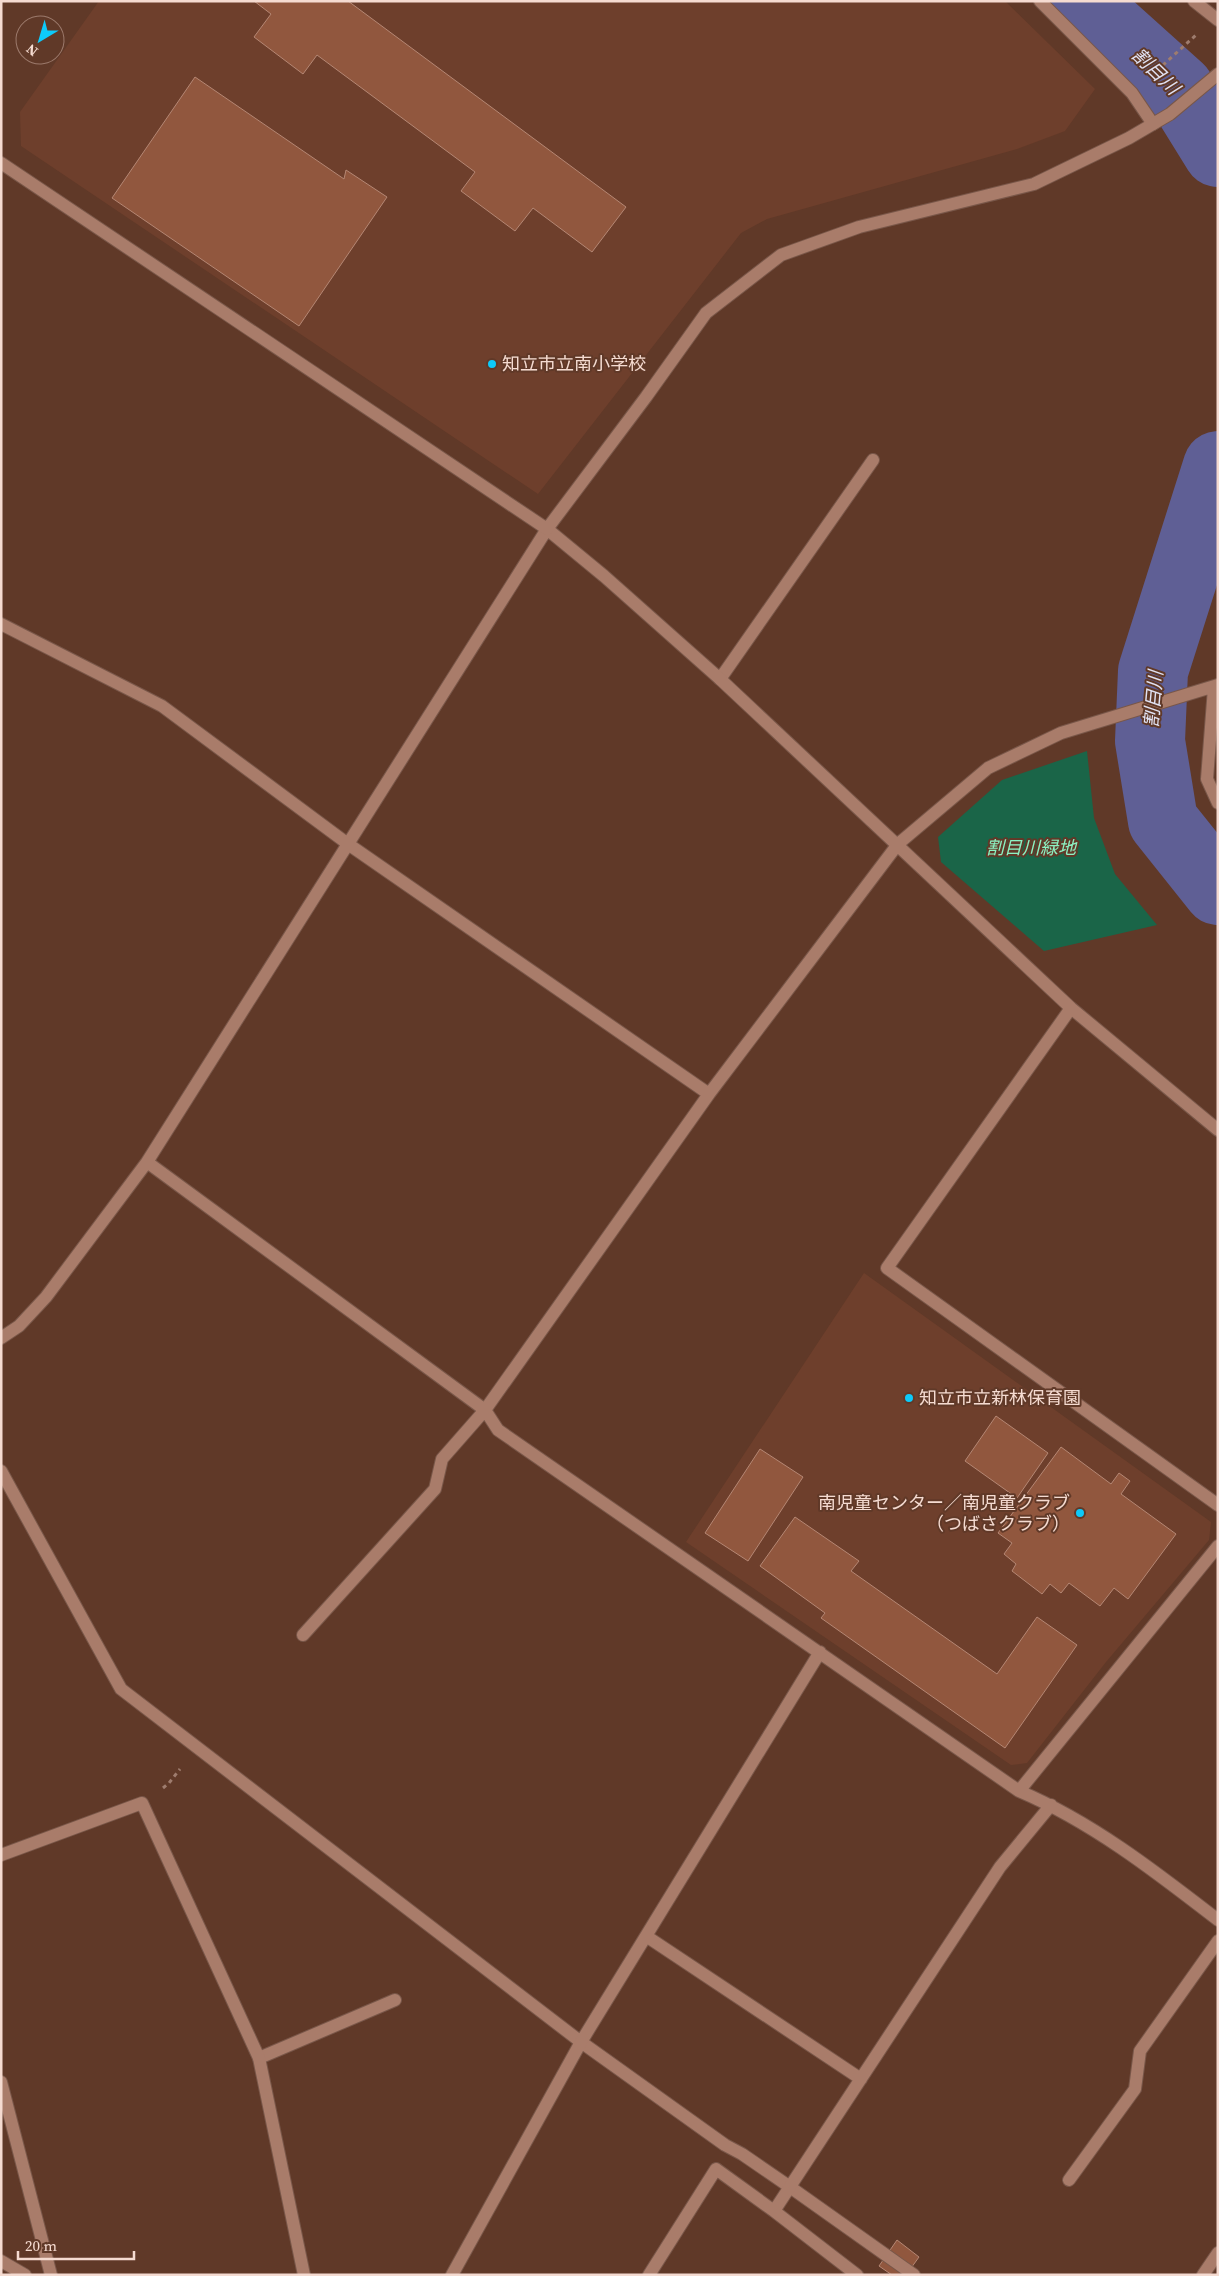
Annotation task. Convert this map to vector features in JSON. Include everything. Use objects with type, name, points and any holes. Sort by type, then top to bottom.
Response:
[{"type":"street","points":[[1040,1],[1132,93],[1153,124]]},
{"type":"street","points":[[1194,1],[1216,19]]},
{"type":"street","points":[[1,1338],[19,1326],[46,1298],[147,1162],[546,529],[646,397],[706,313],[781,255],[859,227],[1034,184],[1129,138],[1170,114],[1216,75]]},
{"type":"street","points":[[1,163],[546,529],[604,576],[720,679],[1071,1008],[1218,1130]]},
{"type":"street","points":[[720,679],[873,460]]},
{"type":"street","points":[[1,624],[162,706],[348,844],[709,1094]]},
{"type":"street","points":[[303,1635],[435,1489],[442,1459],[485,1410],[709,1094],[898,844],[988,768],[1060,733],[1216,687],[1207,779],[1218,803]]},
{"type":"street","points":[[1071,1008],[887,1268],[1218,1506]]},
{"type":"street","points":[[147,1162],[485,1410],[498,1430],[1019,1791],[1052,1805],[1162,1876],[1218,1920]]},
{"type":"street","points":[[1,1470],[121,1689],[581,2042],[724,2145],[742,2154],[914,2275]]},
{"type":"street","points":[[1019,1791],[1218,1546]]},
{"type":"street","points":[[452,2275],[581,2042],[820,1652]]},
{"type":"street","points":[[1,1855],[142,1803],[259,2058],[304,2275]]},
{"type":"street","points":[[774,2211],[1000,1867],[1052,1805]]},
{"type":"street","points":[[646,1936],[862,2079]]},
{"type":"street","points":[[1069,2180],[1134,2089],[1140,2052],[1218,1941]]},
{"type":"street","points":[[259,2058],[395,2000]]},
{"type":"street","points":[[1,2082],[52,2275]]},
{"type":"street","points":[[649,2275],[716,2169],[857,2275]]},
{"type":"street","points":[[1203,2275],[1218,2253]]},
{"type":"street","points":[[1,2261],[25,2275]]},
{"type":"path","points":[[1132,93],[1216,19]]},
{"type":"path","points":[[142,1803],[170,1783],[197,1747]]},
{"type":"shaded area","name":"知立市立南小学校","points":[[99,1],[1005,1],[1095,89],[1065,131],[1017,149],[767,219],[741,233],[538,494],[21,146],[20,112],[53,65],[65,65],[65,49]]},
{"type":"shaded area","name":"知立市立新林保育園","points":[[864,1273],[1211,1522],[1209,1540],[1106,1662],[1027,1763],[1011,1765],[686,1542]]},
{"type":"green space","name":"割目川緑地","points":[[1087,751],[1094,818],[1115,874],[1157,925],[1044,951],[941,862],[938,837],[1002,780]]},
{"type":"building","points":[[254,1],[348,1],[626,207],[592,252],[533,208],[515,231],[461,191],[475,172],[317,55],[303,74],[254,37],[271,14]]},
{"type":"building","points":[[195,77],[344,179],[346,170],[387,197],[299,326],[112,198]]},
{"type":"building","points":[[996,1416],[1048,1453],[1017,1498],[965,1461]]},
{"type":"building","name":"南児童センター／南児童クラブ （つばさクラブ）","points":[[1061,1447],[1111,1484],[1119,1473],[1130,1481],[1121,1494],[1176,1534],[1128,1599],[1114,1588],[1100,1606],[1069,1583],[1061,1593],[1050,1584],[1042,1594],[1012,1571],[1016,1564],[1004,1554],[1012,1543],[998,1533]]},
{"type":"building","points":[[760,1449],[803,1477],[748,1561],[705,1533]]},
{"type":"building","points":[[795,1517],[859,1561],[851,1571],[997,1674],[1037,1617],[1077,1645],[1005,1748],[821,1618],[825,1613],[760,1566]]},
{"type":"building","points":[[897,2240],[919,2257],[906,2275],[892,2275],[879,2266]]},
{"type":"waterway","name":"割目川","points":[[1081,1],[1179,89],[1218,152]]},
{"type":"waterway","name":"割目川","points":[[1218,466],[1153,671],[1150,741],[1163,821],[1218,890]]},
{"type":"place","name":"知立市立南小学校","points":[[492,364]]},
{"type":"place","name":"知立市立新林保育園","points":[[909,1398]]},
{"type":"place","name":"南児童センター／南児童クラブ （つばさクラブ）","points":[[1080,1513]]}]
